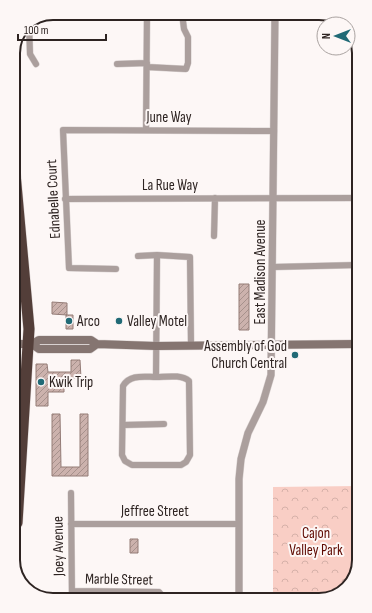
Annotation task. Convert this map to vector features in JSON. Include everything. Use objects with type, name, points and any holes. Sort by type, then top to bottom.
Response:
[{"type":"highway","points":[[20,229],[30,344],[20,482]]},
{"type":"main road","points":[[20,344],[30,344],[39,340],[91,340],[97,344]]},
{"type":"main road","points":[[68,349],[71,345],[81,343],[82,340]]},
{"type":"main road","points":[[30,344],[39,349],[90,348],[97,344],[156,346],[352,344]]},
{"type":"street","points":[[146,130],[147,20]]},
{"type":"street","points":[[117,64],[186,69],[188,64],[188,37],[184,28],[183,20]]},
{"type":"street","name":"East Madison Avenue","points":[[239,593],[239,479],[241,459],[248,433],[263,402],[272,375],[275,20]]},
{"type":"street","points":[[29,30],[30,54],[36,64]]},
{"type":"street","name":"June Way","points":[[63,130],[274,131]]},
{"type":"street","name":"Ednabelle Court","points":[[63,130],[69,268],[116,269]]},
{"type":"street","name":"La Rue Way","points":[[65,199],[274,197],[352,198]]},
{"type":"street","points":[[214,236],[215,198]]},
{"type":"street","points":[[156,377],[157,255]]},
{"type":"street","points":[[138,256],[157,255],[190,257],[191,345]]},
{"type":"street","points":[[273,267],[352,265]]},
{"type":"street","points":[[179,377],[185,378],[188,381],[189,460],[181,464],[128,464],[122,455],[123,425],[123,386],[127,380],[131,378],[179,377]]},
{"type":"street","points":[[123,425],[164,424]]},
{"type":"street","name":"Joey Avenue","points":[[71,493],[72,591]]},
{"type":"street","name":"Jeffree Street","points":[[71,524],[239,524]]},
{"type":"street","name":"Marble Street","points":[[72,591],[160,593]]},
{"type":"green space","name":"Cajon Valley Park","points":[[352,486],[352,564],[341,585],[333,590],[319,593],[273,593],[273,487]]},
{"type":"green space","points":[[352,504],[352,564],[349,572],[339,572],[338,532],[340,522]]},
{"type":"building","points":[[239,284],[249,284],[249,330],[239,330]]},
{"type":"building","points":[[52,302],[67,303],[67,315],[52,314]]},
{"type":"building","points":[[66,315],[73,315],[73,329],[66,329]]},
{"type":"building","points":[[71,360],[80,360],[81,378],[64,379],[64,392],[48,392],[48,406],[36,406],[36,364],[47,364],[48,372],[71,372]]},
{"type":"building","points":[[52,414],[60,414],[61,467],[80,467],[80,414],[88,414],[88,476],[52,476]]},
{"type":"building","points":[[130,539],[138,539],[138,553],[130,553]]},
{"type":"place","name":"Arco","points":[[69,321]]},
{"type":"place","name":"Valley Motel","points":[[119,321]]},
{"type":"place","name":"Assembly of God Church Central","points":[[295,355]]},
{"type":"place","name":"Kwik Trip","points":[[41,382]]}]
